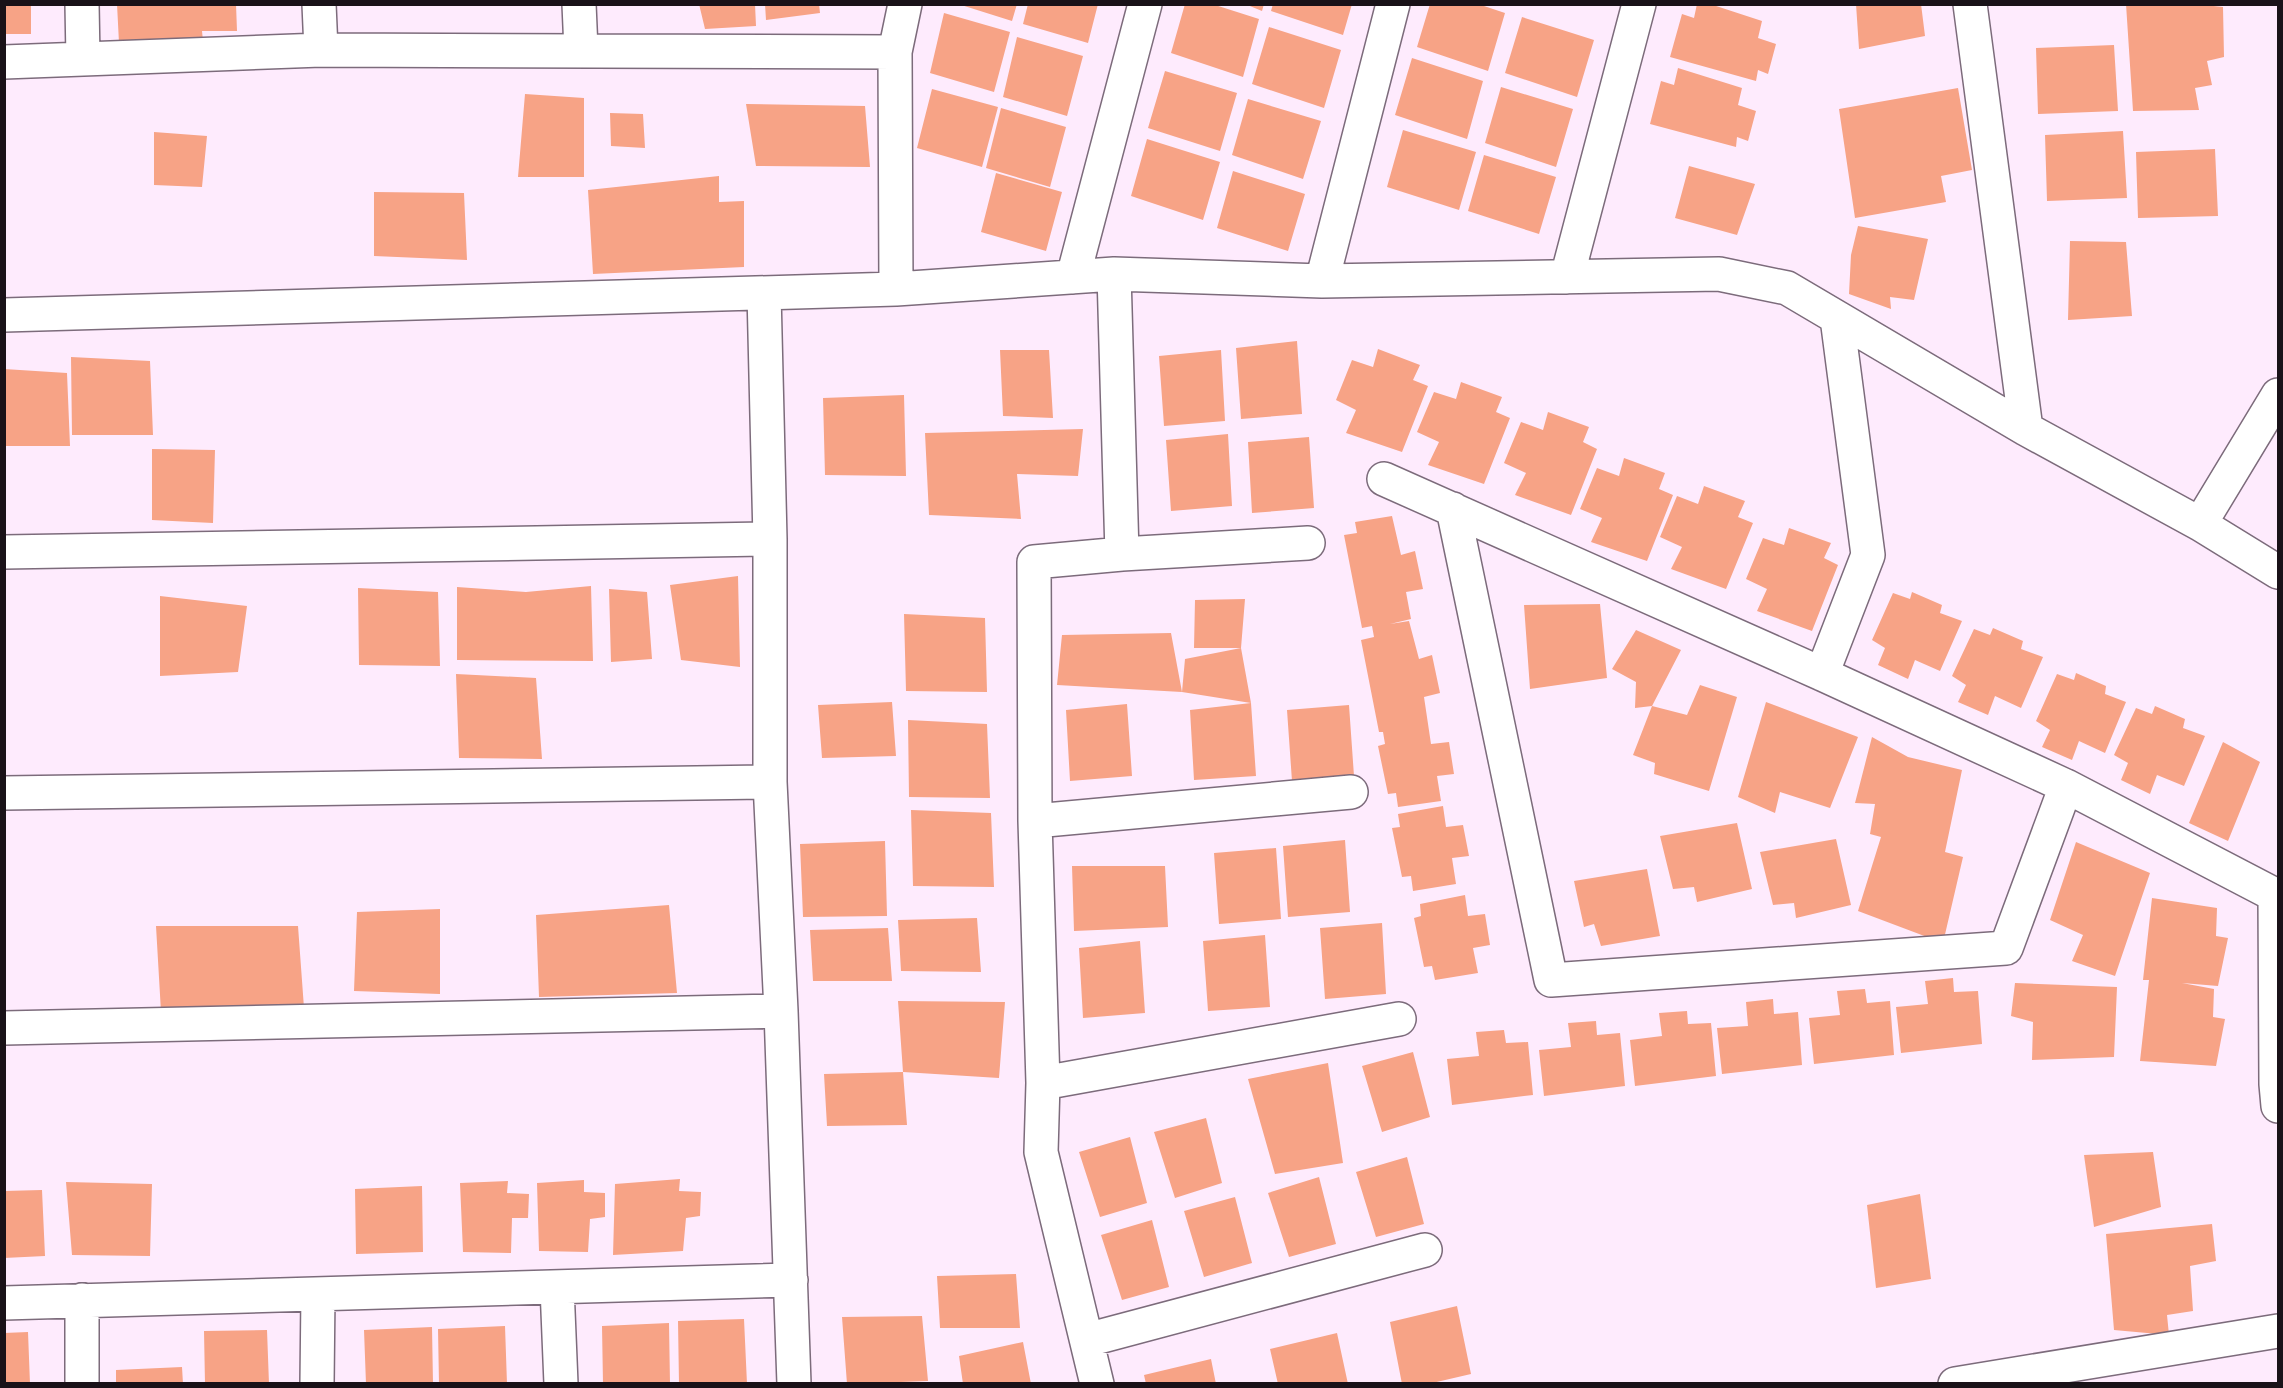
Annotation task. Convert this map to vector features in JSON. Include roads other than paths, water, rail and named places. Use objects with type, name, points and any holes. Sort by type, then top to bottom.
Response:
[{"type":"street","points":[[82,4],[83,60]]},
{"type":"street","points":[[319,4],[321,50]]},
{"type":"street","points":[[579,4],[580,50]]},
{"type":"street","points":[[896,289],[895,52],[905,4]]},
{"type":"street","points":[[1073,277],[1145,4]]},
{"type":"street","points":[[1322,281],[1393,4]]},
{"type":"street","points":[[1567,277],[1640,4]]},
{"type":"street","points":[[1970,4],[2026,429]]},
{"type":"street","points":[[4,62],[321,50],[895,52]]},
{"type":"street","points":[[1114,274],[1122,554]]},
{"type":"street","points":[[4,315],[896,289],[1114,274],[1322,281],[1719,274],[1787,288],[2026,429],[2200,524],[2278,572]]},
{"type":"street","points":[[764,293],[770,539],[770,782],[781,1011],[794,1383]]},
{"type":"street","points":[[1822,674],[1868,555],[1838,318]]},
{"type":"street","points":[[2200,524],[2278,395]]},
{"type":"street","points":[[1384,479],[1822,674],[2066,786],[2275,895],[2278,1106]]},
{"type":"street","points":[[1453,509],[1551,980],[2006,948],[2066,786]]},
{"type":"street","points":[[4,552],[770,539]]},
{"type":"street","points":[[1097,1383],[1041,1152],[1043,1083],[1035,821],[1034,562],[1122,554],[1308,543]]},
{"type":"street","points":[[4,793],[770,782]]},
{"type":"street","points":[[1035,821],[1351,792]]},
{"type":"street","points":[[4,1028],[781,1011]]},
{"type":"street","points":[[1043,1083],[1399,1019]]},
{"type":"street","points":[[1087,1340],[1425,1250]]},
{"type":"street","points":[[4,1303],[791,1280]]},
{"type":"street","points":[[557,1287],[561,1383]]},
{"type":"street","points":[[317,1383],[318,1294]]},
{"type":"street","points":[[82,1300],[82,1383]]},
{"type":"street","points":[[1955,1383],[2278,1331]]}]
